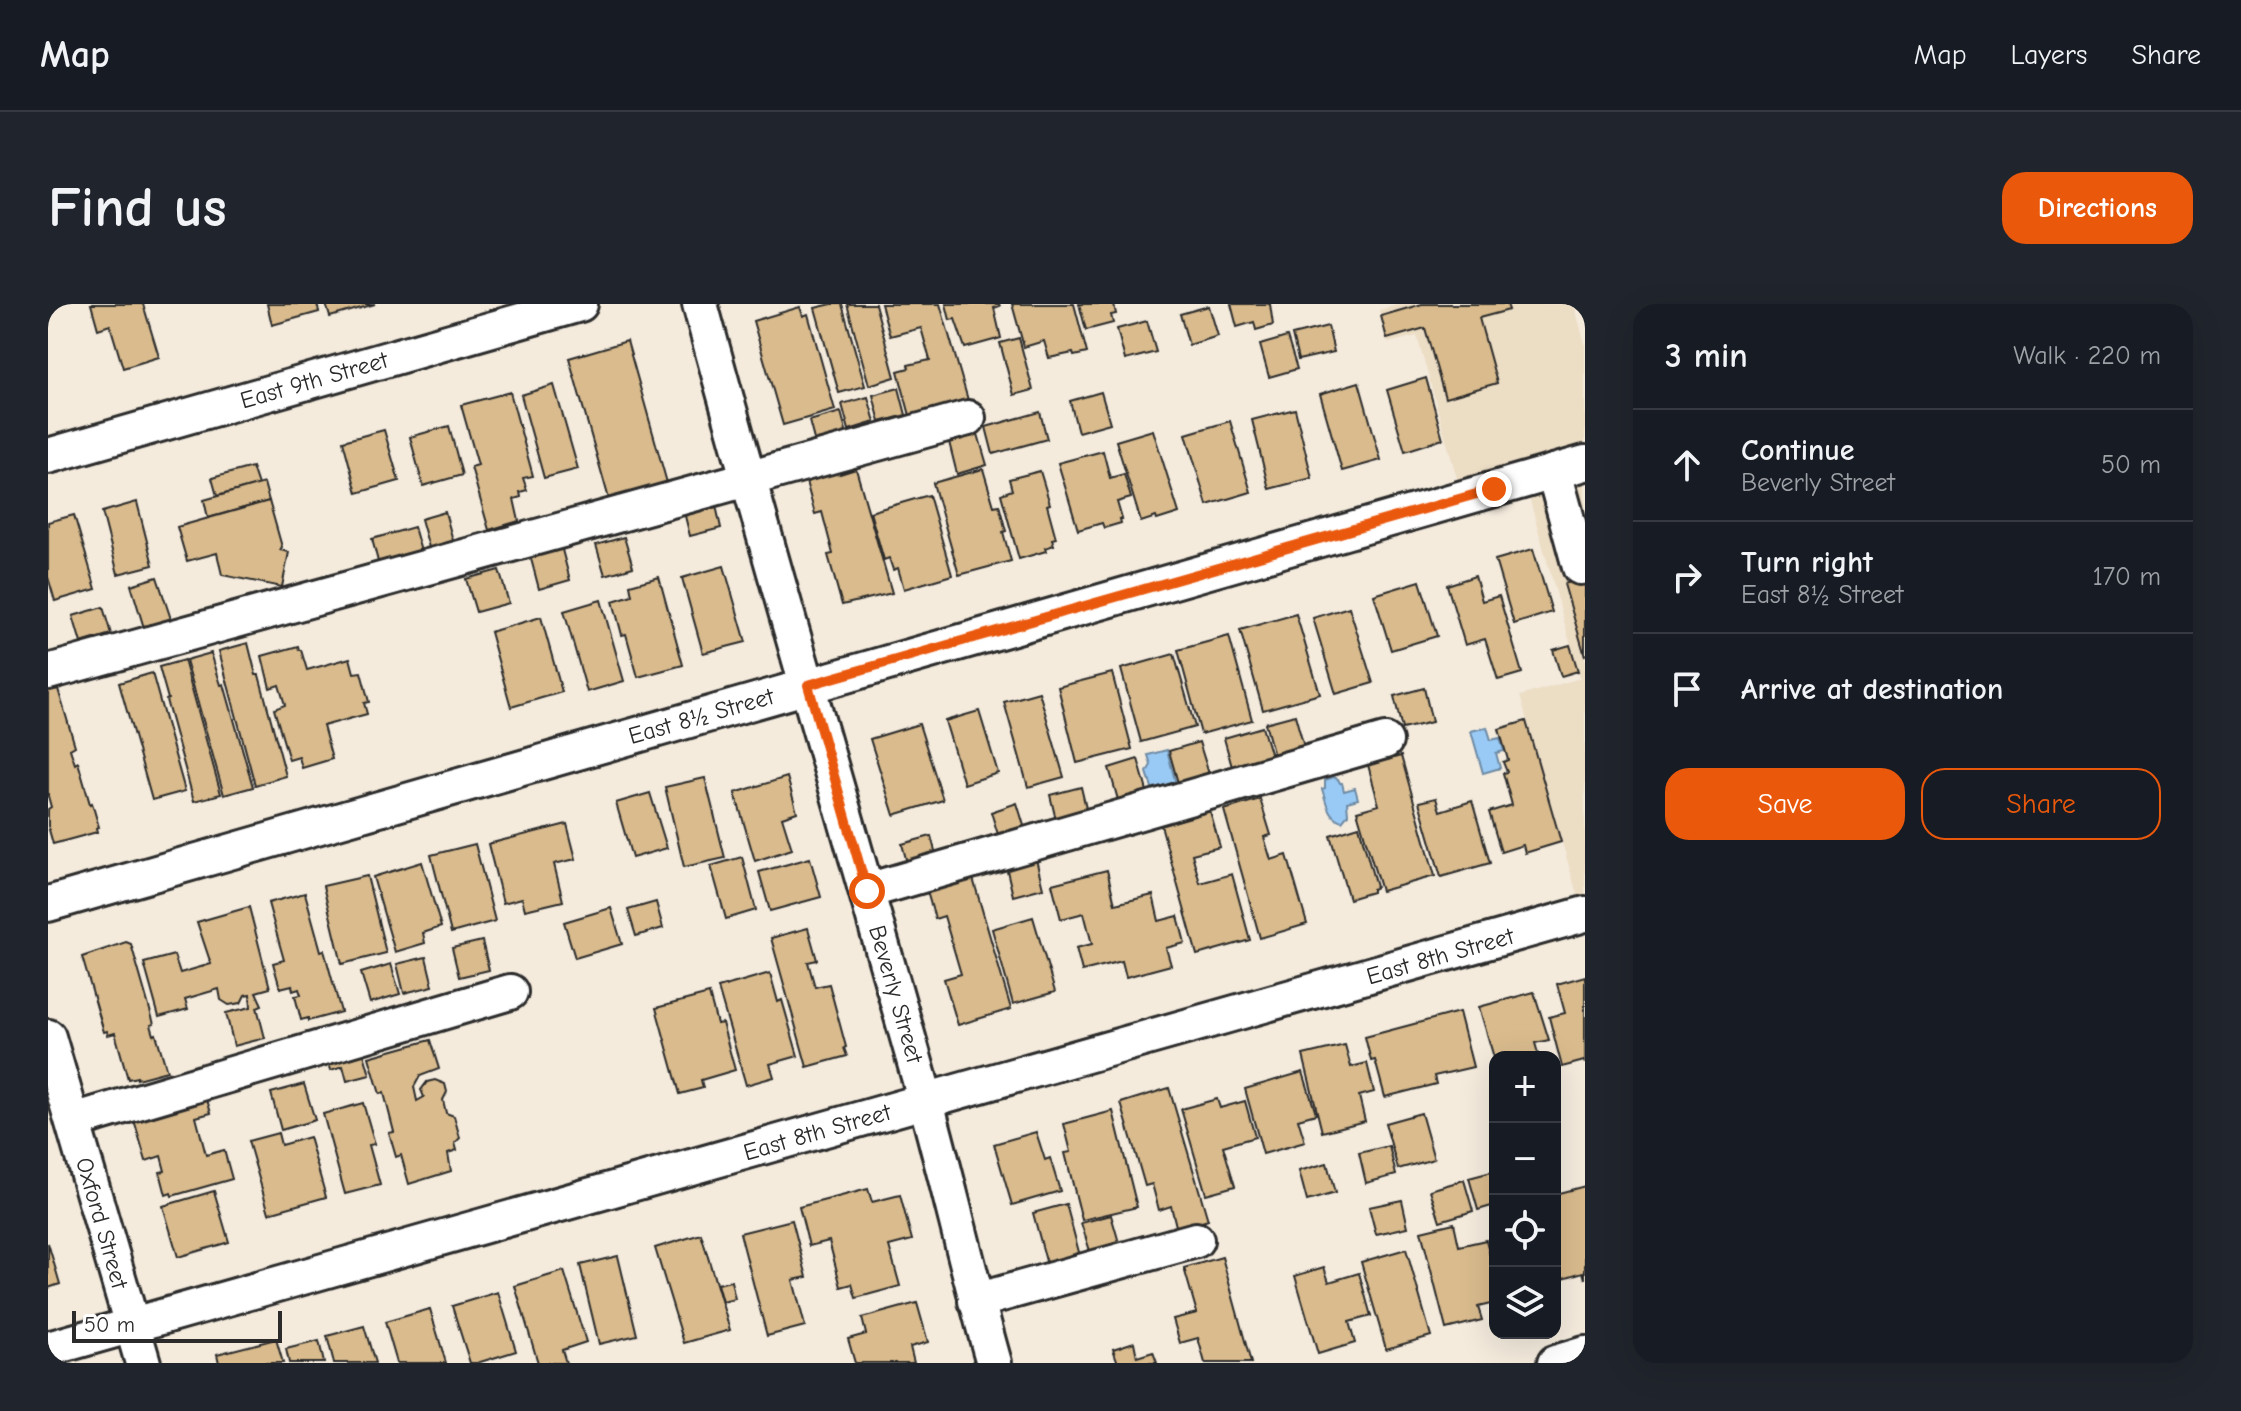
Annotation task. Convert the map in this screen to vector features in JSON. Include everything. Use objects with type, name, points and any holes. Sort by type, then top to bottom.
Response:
[{"type":"street","name":"East 9th Street","points":[[48,456],[580,304]]},
{"type":"street","name":"Beverly Street","points":[[700,304],[926,1102],[994,1363]]},
{"type":"street","points":[[48,672],[968,418]]},
{"type":"street","points":[[1570,467],[1580,567],[1585,566]]},
{"type":"street","name":"East 8½ Street","points":[[48,904],[1570,467]]},
{"type":"street","points":[[867,891],[1385,741]]},
{"type":"street","name":"East 8th Street","points":[[48,1349],[1585,914]]},
{"type":"street","points":[[73,1121],[510,992]]},
{"type":"street","name":"Oxford Street","points":[[48,1037],[143,1363]]},
{"type":"street","points":[[976,1301],[1196,1240]]},
{"type":"street","points":[[1555,1363],[1585,1354]]},
{"type":"shaded area","points":[[1401,304],[1574,304],[1585,344],[1585,922],[1520,696],[1580,678],[1520,465],[1458,482],[1417,336],[1388,343],[1379,310]]},
{"type":"water","points":[[1487,727],[1491,740],[1500,738],[1504,751],[1496,753],[1500,768],[1483,773],[1471,731]]},
{"type":"water","points":[[1167,750],[1175,780],[1170,790],[1154,794],[1147,772],[1151,765],[1148,755]]},
{"type":"water","points":[[1334,777],[1342,783],[1344,791],[1355,788],[1358,799],[1347,802],[1348,814],[1342,821],[1331,813],[1322,789],[1325,788],[1325,780]]},
{"type":"building","points":[[91,304],[143,304],[159,357],[123,368],[110,325],[98,329]]},
{"type":"building","points":[[267,304],[317,304],[319,312],[272,325]]},
{"type":"building","points":[[326,304],[375,304],[330,317]]},
{"type":"building","points":[[842,304],[865,386],[839,393],[815,308]]},
{"type":"building","points":[[847,304],[875,304],[895,377],[869,385]]},
{"type":"building","points":[[881,304],[940,304],[968,400],[941,408],[943,414],[912,423],[898,371],[909,368],[908,365],[930,360],[921,328],[890,336]]},
{"type":"building","points":[[946,304],[999,304],[994,308],[1001,338],[965,348],[955,319],[950,320]]},
{"type":"building","points":[[1012,304],[1074,304],[1087,353],[1049,358],[1044,341],[1024,347]]},
{"type":"building","points":[[1079,304],[1118,304],[1114,305],[1116,314],[1111,315],[1113,323],[1086,330]]},
{"type":"building","points":[[1231,304],[1270,304],[1273,325],[1256,330],[1254,322],[1237,327]]},
{"type":"building","points":[[1422,304],[1507,304],[1509,310],[1479,318],[1497,383],[1445,398],[1425,328],[1387,339],[1381,316]]},
{"type":"building","points":[[1209,306],[1218,336],[1189,345],[1180,314]]},
{"type":"building","points":[[800,307],[803,316],[808,314],[835,410],[783,425],[753,321]]},
{"type":"building","points":[[1147,321],[1156,352],[1125,360],[1117,329]]},
{"type":"building","points":[[1328,326],[1334,352],[1298,360],[1292,335]]},
{"type":"building","points":[[1287,337],[1297,369],[1269,377],[1260,345]]},
{"type":"building","points":[[1019,338],[1033,390],[1014,395],[1000,343]]},
{"type":"building","points":[[627,341],[669,490],[611,506],[569,358]]},
{"type":"building","points":[[1426,378],[1443,439],[1405,451],[1387,390]]},
{"type":"building","points":[[1359,382],[1381,460],[1342,471],[1320,394]]},
{"type":"building","points":[[554,385],[578,469],[544,478],[521,395]]},
{"type":"building","points":[[899,388],[906,415],[880,422],[873,395]]},
{"type":"building","points":[[510,392],[533,476],[523,478],[527,490],[514,499],[519,521],[489,530],[471,467],[478,465],[461,405]]},
{"type":"building","points":[[1101,392],[1110,423],[1078,432],[1070,401]]},
{"type":"building","points":[[868,397],[875,422],[849,430],[842,404]]},
{"type":"building","points":[[1295,409],[1312,478],[1269,489],[1252,420]]},
{"type":"building","points":[[841,412],[849,442],[817,451],[809,421]]},
{"type":"building","points":[[1040,412],[1047,439],[993,454],[986,427]]},
{"type":"building","points":[[1230,421],[1251,492],[1207,505],[1186,434]]},
{"type":"building","points":[[449,426],[462,475],[423,486],[410,437]]},
{"type":"building","points":[[384,430],[399,481],[357,493],[343,441]]},
{"type":"building","points":[[1153,430],[1179,513],[1141,522],[1116,441]]},
{"type":"building","points":[[978,434],[987,465],[957,474],[949,442]]},
{"type":"building","points":[[1103,451],[1110,478],[1124,474],[1131,498],[1117,502],[1121,523],[1104,528],[1102,523],[1078,530],[1058,463]]},
{"type":"building","points":[[252,467],[258,485],[217,496],[212,478]]},
{"type":"building","points":[[838,468],[840,474],[856,469],[892,593],[842,605],[828,555],[833,554],[822,512],[815,514],[805,478]]},
{"type":"building","points":[[983,469],[994,506],[999,505],[1011,561],[959,575],[933,483]]},
{"type":"building","points":[[1040,471],[1056,538],[1052,539],[1054,545],[1045,548],[1046,551],[1019,559],[1001,494],[1012,490],[1009,479]]},
{"type":"building","points":[[264,483],[269,501],[208,518],[204,500]]},
{"type":"building","points":[[929,495],[952,575],[904,589],[898,568],[893,570],[889,558],[884,560],[870,512]]},
{"type":"building","points":[[269,501],[282,547],[280,550],[289,552],[282,587],[222,575],[217,553],[187,561],[177,527]]},
{"type":"building","points":[[715,501],[721,528],[690,536],[683,508]]},
{"type":"building","points":[[137,502],[153,565],[118,574],[102,512]]},
{"type":"building","points":[[445,512],[454,544],[430,551],[421,519]]},
{"type":"building","points":[[74,515],[96,589],[55,601],[48,577],[48,522]]},
{"type":"building","points":[[414,527],[424,562],[381,573],[372,539]]},
{"type":"building","points":[[624,537],[633,567],[605,575],[596,545]]},
{"type":"building","points":[[561,546],[570,580],[539,589],[530,555]]},
{"type":"building","points":[[1533,549],[1552,612],[1514,624],[1495,560]]},
{"type":"building","points":[[724,566],[746,642],[703,653],[682,578]]},
{"type":"building","points":[[499,570],[509,603],[476,612],[466,579]]},
{"type":"building","points":[[1475,576],[1482,601],[1499,596],[1522,673],[1498,680],[1485,639],[1465,645],[1447,585]]},
{"type":"building","points":[[157,577],[171,619],[144,628],[131,585]]},
{"type":"building","points":[[659,577],[683,665],[638,677],[613,601],[632,595],[630,585]]},
{"type":"building","points":[[1585,578],[1585,656],[1564,584]]},
{"type":"building","points":[[1420,581],[1437,636],[1391,650],[1374,595]]},
{"type":"building","points":[[601,600],[624,681],[587,692],[564,611]]},
{"type":"building","points":[[103,607],[111,634],[81,643],[73,616]]},
{"type":"building","points":[[1349,607],[1373,683],[1336,694],[1313,618]]},
{"type":"building","points":[[1296,614],[1320,694],[1263,710],[1240,630]]},
{"type":"building","points":[[541,617],[562,692],[511,707],[490,632]]},
{"type":"building","points":[[1229,636],[1252,720],[1201,734],[1178,650]]},
{"type":"building","points":[[248,643],[286,776],[255,785],[219,651]]},
{"type":"building","points":[[1570,645],[1578,671],[1561,676],[1553,650]]},
{"type":"building","points":[[298,646],[307,670],[350,658],[354,673],[361,672],[369,702],[364,703],[367,714],[323,726],[332,759],[302,768],[299,757],[289,760],[274,709],[285,705],[279,685],[270,688],[262,656]]},
{"type":"building","points":[[211,653],[221,685],[224,684],[253,787],[224,795],[186,660]]},
{"type":"building","points":[[1174,654],[1195,727],[1141,742],[1121,669]]},
{"type":"building","points":[[184,660],[221,794],[194,801],[159,667]]},
{"type":"building","points":[[152,673],[185,791],[152,800],[119,683]]},
{"type":"building","points":[[1112,673],[1132,749],[1077,763],[1058,687]]},
{"type":"building","points":[[1424,688],[1432,722],[1402,729],[1394,696]]},
{"type":"building","points":[[58,689],[75,746],[70,749],[75,764],[78,762],[99,827],[96,828],[97,832],[53,844],[48,826],[48,809],[51,807],[48,796],[48,691]]},
{"type":"building","points":[[1039,692],[1064,777],[1028,787],[1004,702]]},
{"type":"building","points":[[979,711],[998,773],[964,784],[945,721]]},
{"type":"building","points":[[1295,715],[1304,747],[1274,756],[1265,723]]},
{"type":"building","points":[[1526,721],[1561,842],[1525,853],[1523,845],[1501,852],[1489,812],[1512,805],[1503,773],[1507,772],[1503,762],[1508,760],[1499,729]]},
{"type":"building","points":[[919,724],[943,800],[894,815],[870,739]]},
{"type":"building","points":[[1262,727],[1271,756],[1232,767],[1224,738]]},
{"type":"building","points":[[1199,742],[1209,774],[1178,783],[1169,751]]},
{"type":"building","points":[[1401,756],[1435,876],[1381,891],[1357,811],[1379,805],[1368,765]]},
{"type":"building","points":[[1138,759],[1147,791],[1118,800],[1109,768]]},
{"type":"building","points":[[787,777],[797,812],[782,817],[792,849],[755,861],[735,793]]},
{"type":"building","points":[[705,778],[725,858],[684,867],[665,787]]},
{"type":"building","points":[[1081,787],[1088,817],[1057,824],[1050,795]]},
{"type":"building","points":[[650,793],[667,848],[632,858],[616,803]]},
{"type":"building","points":[[1436,798],[1440,811],[1472,801],[1490,863],[1441,877],[1419,802]]},
{"type":"building","points":[[1260,799],[1271,835],[1264,837],[1271,860],[1287,855],[1307,924],[1260,938],[1224,810]]},
{"type":"building","points":[[1017,803],[1026,832],[1000,841],[991,812]]},
{"type":"building","points":[[1210,811],[1220,847],[1192,854],[1200,883],[1232,874],[1250,940],[1197,955],[1161,825]]},
{"type":"building","points":[[567,824],[576,859],[554,864],[563,901],[525,910],[522,898],[503,903],[488,844]]},
{"type":"building","points":[[1359,826],[1376,887],[1372,892],[1349,899],[1330,835]]},
{"type":"building","points":[[931,836],[938,862],[909,870],[902,844]]},
{"type":"building","points":[[475,844],[495,921],[451,933],[431,855]]},
{"type":"building","points":[[742,857],[756,910],[726,919],[711,866]]},
{"type":"building","points":[[810,858],[821,897],[770,911],[759,872]]},
{"type":"building","points":[[1036,859],[1043,888],[1013,896],[1006,866]]},
{"type":"building","points":[[422,862],[441,927],[423,933],[425,943],[395,952],[373,877]]},
{"type":"building","points":[[1107,870],[1115,904],[1153,895],[1159,921],[1178,916],[1185,943],[1166,948],[1171,965],[1126,977],[1122,961],[1082,971],[1076,948],[1092,944],[1084,913],[1061,919],[1052,884]]},
{"type":"building","points":[[972,875],[1011,1009],[958,1025],[944,979],[961,974],[944,916],[935,919],[926,888]]},
{"type":"building","points":[[367,876],[386,953],[342,964],[323,886]]},
{"type":"building","points":[[305,893],[341,1012],[308,1021],[308,1018],[301,1020],[295,996],[301,995],[299,989],[293,991],[292,985],[280,988],[273,963],[284,960],[268,903]]},
{"type":"building","points":[[656,902],[663,928],[636,936],[628,910]]},
{"type":"building","points":[[249,907],[270,988],[256,992],[262,1005],[257,1007],[265,1038],[234,1046],[226,1013],[251,1007],[250,994],[245,995],[241,1003],[229,1005],[221,1000],[219,989],[185,999],[188,1009],[159,1017],[144,963],[174,955],[180,973],[211,964],[197,922]]},
{"type":"building","points":[[611,908],[622,944],[575,958],[564,922]]},
{"type":"building","points":[[1033,917],[1055,992],[1013,1004],[992,929]]},
{"type":"building","points":[[808,928],[817,960],[808,962],[815,987],[829,984],[847,1056],[807,1067],[771,938]]},
{"type":"building","points":[[482,941],[489,970],[459,977],[452,948]]},
{"type":"building","points":[[126,942],[131,944],[154,1024],[151,1025],[167,1071],[137,1079],[128,1079],[115,1033],[108,1035],[107,1031],[104,1032],[82,957]]},
{"type":"building","points":[[426,957],[433,986],[404,993],[397,964]]},
{"type":"building","points":[[391,964],[400,994],[370,1003],[361,973]]},
{"type":"building","points":[[770,973],[778,1002],[782,1000],[798,1056],[770,1064],[774,1077],[746,1085],[718,988]]},
{"type":"building","points":[[1585,976],[1585,1064],[1584,1061],[1562,1067],[1561,1051],[1558,1051],[1549,1017],[1565,1013],[1557,984]]},
{"type":"building","points":[[1534,992],[1549,1040],[1535,1043],[1537,1051],[1492,1051],[1479,1007]]},
{"type":"building","points":[[709,994],[717,1024],[722,1023],[735,1070],[701,1080],[703,1088],[680,1094],[656,1008]]},
{"type":"building","points":[[1459,1012],[1473,1067],[1434,1076],[1436,1084],[1385,1097],[1365,1037]]},
{"type":"building","points":[[430,1040],[439,1069],[420,1076],[414,1087],[417,1101],[424,1097],[421,1090],[427,1082],[435,1080],[445,1084],[447,1092],[443,1100],[446,1113],[454,1116],[460,1138],[455,1143],[457,1150],[448,1153],[451,1171],[409,1184],[401,1155],[396,1157],[389,1133],[394,1132],[384,1093],[380,1094],[369,1057]]},
{"type":"building","points":[[1345,1045],[1351,1067],[1367,1063],[1374,1092],[1359,1096],[1365,1121],[1322,1132],[1303,1055]]},
{"type":"building","points":[[362,1047],[370,1075],[347,1081],[343,1066],[331,1070],[327,1057]]},
{"type":"building","points":[[1303,1072],[1316,1114],[1298,1119],[1305,1142],[1263,1154],[1245,1089]]},
{"type":"building","points":[[304,1084],[315,1120],[281,1130],[271,1093]]},
{"type":"building","points":[[1169,1088],[1208,1220],[1177,1230],[1171,1206],[1159,1210],[1152,1184],[1145,1186],[1121,1103]]},
{"type":"building","points":[[205,1093],[211,1113],[196,1117],[206,1155],[224,1150],[232,1179],[166,1195],[160,1172],[165,1171],[161,1156],[146,1161],[132,1113]]},
{"type":"building","points":[[1217,1099],[1220,1108],[1245,1101],[1255,1137],[1223,1146],[1235,1186],[1206,1194],[1181,1109]]},
{"type":"building","points":[[363,1103],[375,1144],[369,1145],[380,1185],[345,1194],[323,1114]]},
{"type":"building","points":[[1113,1111],[1137,1207],[1082,1220],[1065,1153],[1071,1152],[1064,1124]]},
{"type":"building","points":[[1421,1113],[1434,1159],[1398,1169],[1385,1123]]},
{"type":"building","points":[[1036,1132],[1045,1160],[1050,1158],[1060,1191],[1012,1205],[994,1144]]},
{"type":"building","points":[[278,1133],[281,1145],[309,1137],[326,1197],[269,1213],[248,1141]]},
{"type":"building","points":[[1389,1146],[1396,1175],[1366,1183],[1359,1153]]},
{"type":"building","points":[[1327,1163],[1335,1193],[1307,1201],[1299,1171]]},
{"type":"building","points":[[1489,1173],[1489,1207],[1478,1210],[1469,1178]]},
{"type":"building","points":[[1464,1180],[1473,1211],[1440,1221],[1430,1190]]},
{"type":"building","points":[[1585,1186],[1585,1279],[1583,1272],[1561,1279],[1561,1192]]},
{"type":"building","points":[[868,1189],[872,1202],[900,1195],[912,1240],[889,1246],[900,1286],[856,1298],[852,1284],[841,1287],[829,1241],[809,1246],[799,1207]]},
{"type":"building","points":[[214,1191],[229,1242],[178,1257],[163,1206]]},
{"type":"building","points":[[1402,1200],[1408,1227],[1376,1234],[1369,1207]]},
{"type":"building","points":[[1066,1204],[1083,1267],[1050,1276],[1033,1213]]},
{"type":"building","points":[[1111,1215],[1120,1246],[1091,1254],[1081,1223]]},
{"type":"building","points":[[792,1220],[807,1277],[793,1280],[805,1326],[767,1336],[740,1233]]},
{"type":"building","points":[[1454,1223],[1459,1246],[1486,1240],[1489,1252],[1489,1304],[1478,1307],[1482,1320],[1446,1329],[1421,1231]]},
{"type":"building","points":[[701,1234],[730,1330],[684,1343],[655,1248]]},
{"type":"building","points":[[48,1243],[60,1284],[48,1288]]},
{"type":"building","points":[[1406,1249],[1431,1336],[1386,1349],[1361,1262]]},
{"type":"building","points":[[618,1256],[637,1335],[599,1344],[580,1265]]},
{"type":"building","points":[[1222,1257],[1251,1363],[1205,1363],[1198,1338],[1180,1343],[1173,1319],[1197,1313],[1184,1268]]},
{"type":"building","points":[[1324,1267],[1329,1282],[1359,1273],[1371,1316],[1349,1322],[1355,1343],[1318,1354],[1295,1276]]},
{"type":"building","points":[[564,1271],[586,1342],[562,1350],[566,1363],[538,1363],[515,1286]]},
{"type":"building","points":[[731,1281],[735,1299],[722,1302],[717,1284]]},
{"type":"building","points":[[498,1292],[516,1351],[470,1363],[452,1306]]},
{"type":"building","points":[[917,1303],[928,1342],[910,1347],[914,1363],[855,1363],[848,1339],[866,1334],[862,1318]]},
{"type":"building","points":[[430,1309],[446,1363],[397,1363],[385,1322]]},
{"type":"building","points":[[364,1326],[375,1363],[334,1363],[327,1336]]},
{"type":"building","points":[[276,1339],[283,1363],[219,1363],[217,1354]]},
{"type":"building","points":[[319,1341],[324,1363],[289,1363],[286,1349]]},
{"type":"building","points":[[1134,1342],[1137,1357],[1153,1352],[1157,1363],[1118,1363],[1113,1349]]},
{"type":"route","points":[[867,891],[808,685],[1494,489]]}]
